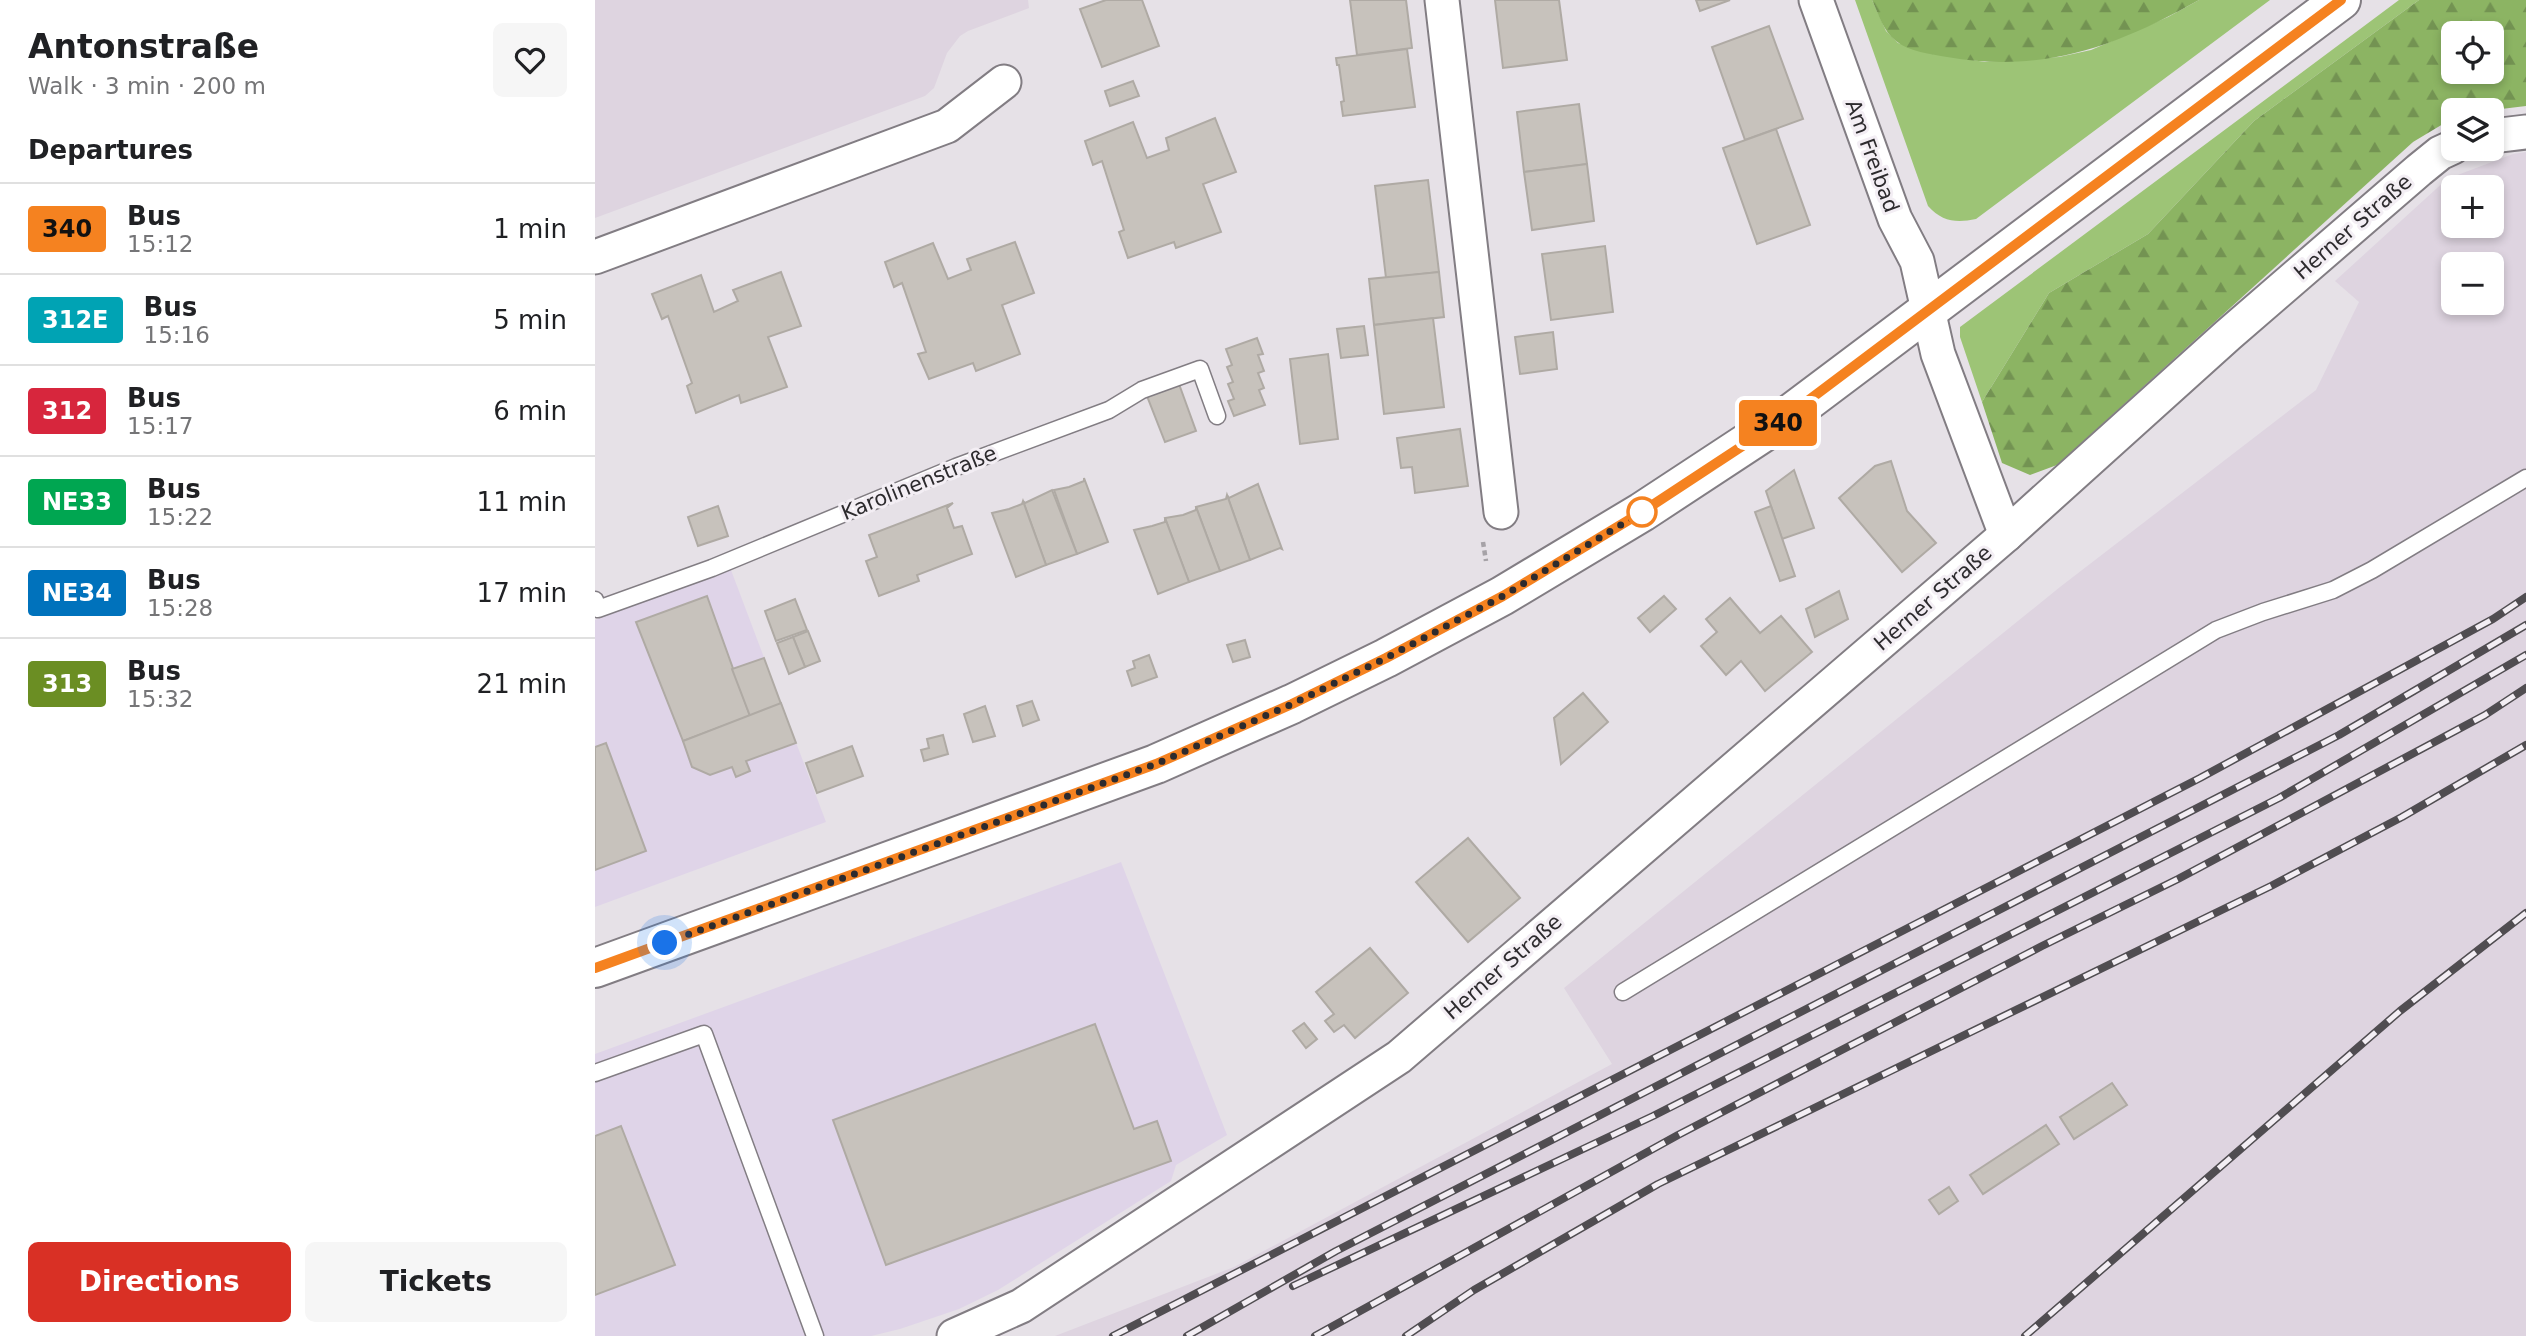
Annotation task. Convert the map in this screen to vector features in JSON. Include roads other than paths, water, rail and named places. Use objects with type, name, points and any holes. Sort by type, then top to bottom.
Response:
[{"type":"main road","points":[[595,968],[1156,764],[1292,704],[1503,596],[1642,512],[1785,418],[2341,0]]},
{"type":"street","points":[[1442,0],[1501,512]]},
{"type":"street","name":"Am Freibad","points":[[1816,0],[1895,219],[1917,261],[1929,311]]},
{"type":"street","points":[[595,257],[947,126],[1005,82]]},
{"type":"street","points":[[2504,135],[2526,132]]},
{"type":"street","name":"Herner Straße","points":[[954,1336],[1021,1306],[1399,1057],[2006,535],[2258,309],[2441,153]]},
{"type":"street","name":"Herner Straße","points":[[1929,311],[1938,354],[2006,535]]},
{"type":"lane","name":"Karolinenstraße","points":[[595,600],[598,609],[712,568],[956,467],[1109,410],[1143,390],[1200,369],[1217,416]]},
{"type":"lane","points":[[1623,992],[2216,630],[2333,590],[2372,570],[2526,478]]},
{"type":"lane","points":[[595,1073],[704,1034],[815,1336]]},
{"type":"railway","points":[[1113,1336],[2200,778],[2493,619],[2526,597]]},
{"type":"railway","points":[[1187,1336],[1336,1251],[2339,735],[2526,625]]},
{"type":"railway","points":[[1293,1286],[1653,1116],[2279,798],[2526,655]]},
{"type":"railway","points":[[1315,1336],[1678,1135],[2042,946],[2178,879],[2485,715],[2526,688]]},
{"type":"railway","points":[[1406,1336],[1474,1290],[1658,1184],[2271,886],[2402,817],[2526,745]]},
{"type":"railway","points":[[2025,1336],[2400,1011],[2526,913]]}]
